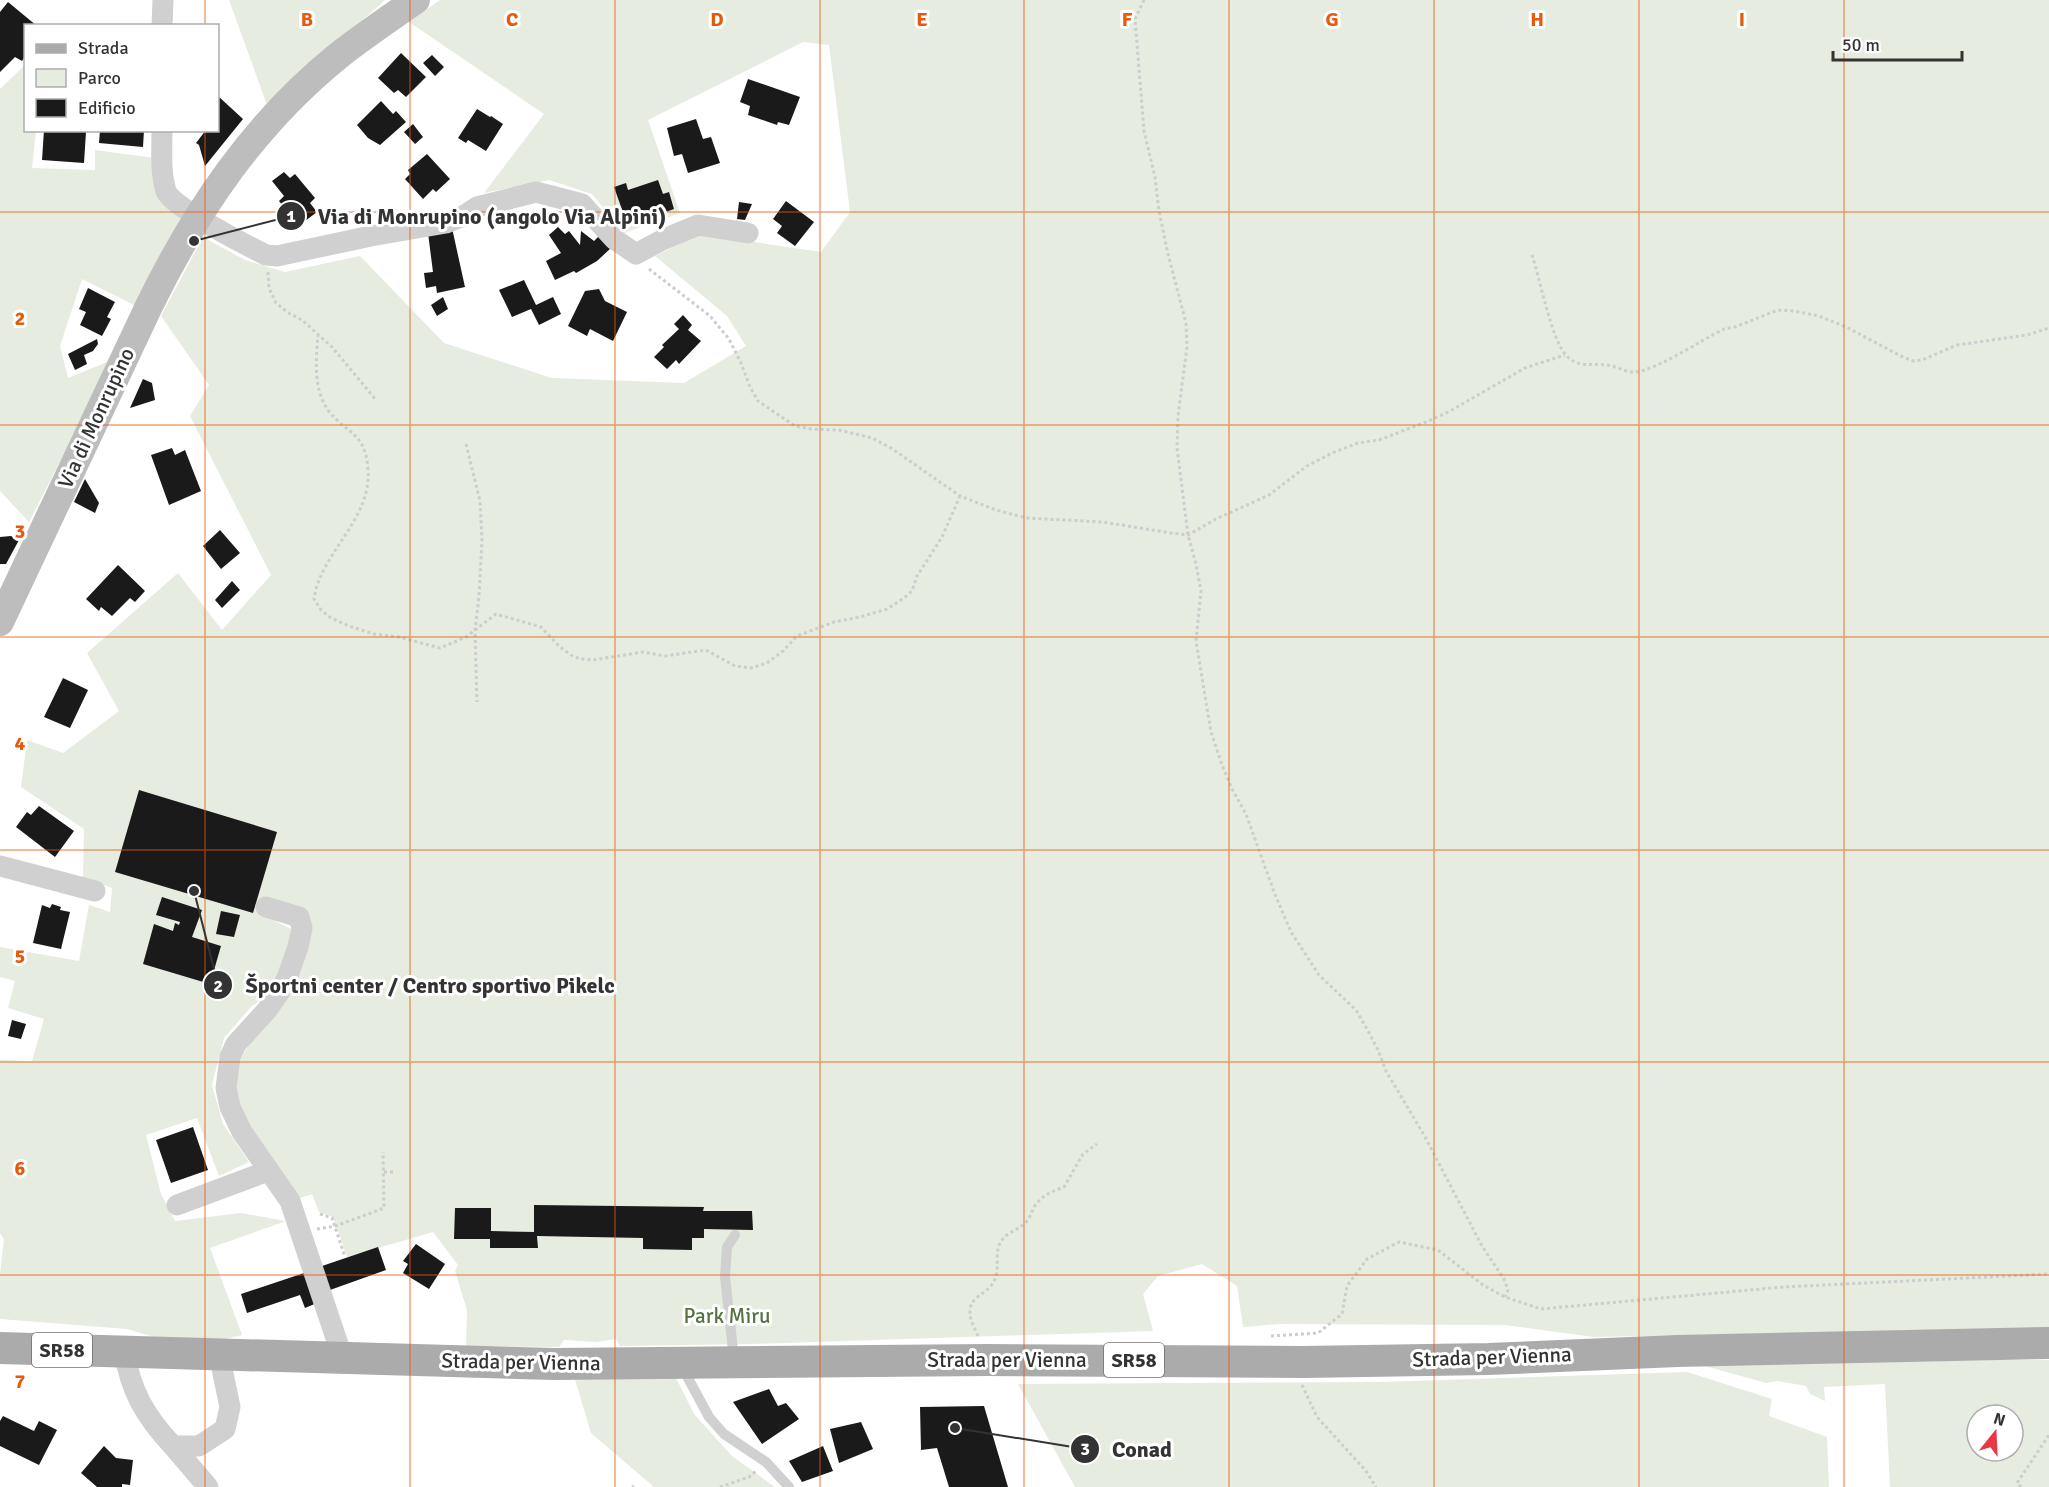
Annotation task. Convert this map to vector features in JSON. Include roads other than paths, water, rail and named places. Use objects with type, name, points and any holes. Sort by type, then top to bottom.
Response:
[{"type":"main road","name":"Via di Monrupino","points":[[0,622],[149,306],[197,217],[230,170],[283,108],[338,57],[416,0]]},
{"type":"main road","name":"Strada per Vienna","points":[[0,1348],[554,1364],[987,1360],[1303,1362],[2049,1343]]},
{"type":"street","points":[[162,24],[164,0]]},
{"type":"street","points":[[162,132],[165,190],[169,197],[197,217],[266,255],[277,256],[446,223],[477,207],[536,192],[582,204],[614,239],[636,254],[698,225],[748,233]]},
{"type":"street","points":[[0,866],[96,891]]},
{"type":"street","points":[[266,907],[299,917],[302,928],[298,947],[279,993],[236,1044],[230,1058],[226,1088],[230,1107],[242,1132],[290,1201],[343,1359]]},
{"type":"street","points":[[177,1205],[268,1171]]},
{"type":"street","points":[[123,1351],[128,1377],[140,1404],[155,1427],[208,1487]]},
{"type":"street","points":[[173,1446],[200,1446],[225,1429],[230,1407],[219,1354]]},
{"type":"lane","points":[[734,1362],[726,1277],[727,1247],[735,1234]]},
{"type":"lane","points":[[680,1362],[709,1417],[724,1434],[766,1462],[789,1487]]},
{"type":"place","name":"Via di Monrupino (angolo Via Alpini)","points":[[194,241]]},
{"type":"place","name":"Športni center / Centro sportivo Pikelc","points":[[194,891]]},
{"type":"place","name":"Conad","points":[[955,1428]]},
{"type":"park label","name":"Park Miru","points":[[727,1316]]}]
